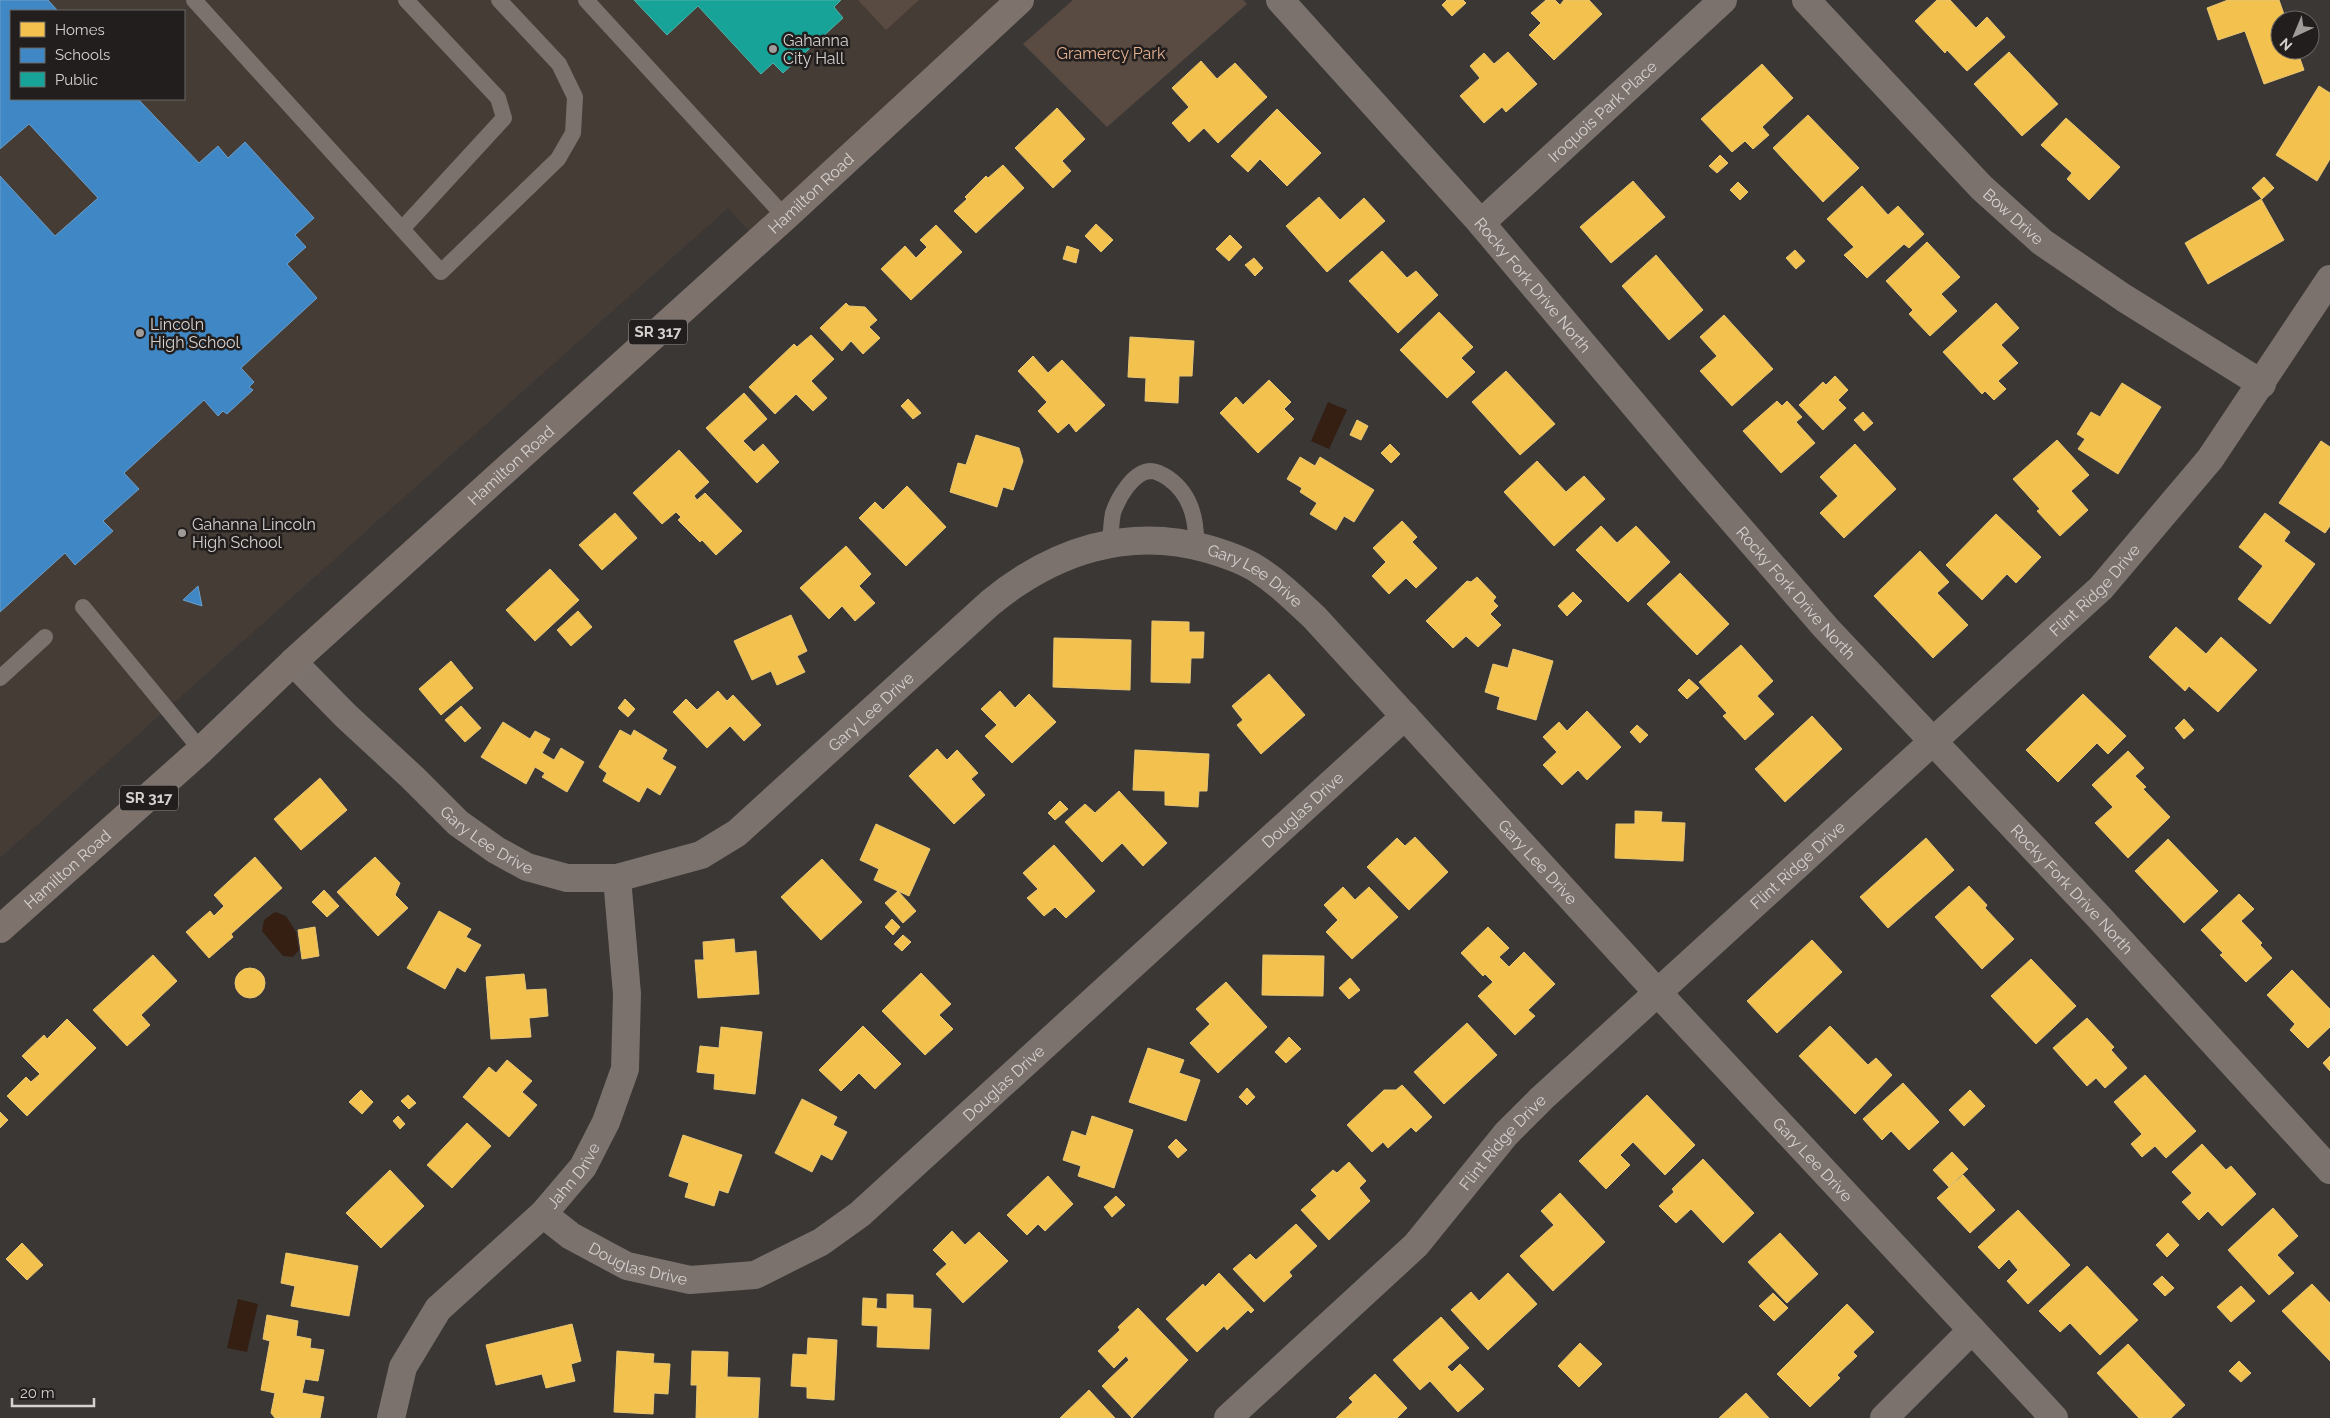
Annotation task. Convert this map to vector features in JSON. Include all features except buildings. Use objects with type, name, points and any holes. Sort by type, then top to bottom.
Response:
[{"type":"main road","name":"Hamilton Road","points":[[0,929],[201,750],[293,662],[785,217],[1020,0]]},
{"type":"street","name":"Rocky Fork Drive North","points":[[1280,0],[1481,223],[1689,470],[1820,620],[2330,1170]]},
{"type":"street","name":"Iroquois Park Place","points":[[1481,223],[1723,0]]},
{"type":"street","name":"Bow Drive","points":[[1806,0],[1981,187],[2042,242],[2155,318],[2262,384]]},
{"type":"street","name":"Flint Ridge Drive","points":[[1228,1418],[1416,1244],[1506,1134],[1542,1098],[2101,588],[2210,459],[2262,384],[2330,279]]},
{"type":"street","name":"Gary Lee Drive","points":[[293,662],[346,716],[458,823],[496,850],[527,867],[567,878],[617,878],[701,855],[714,849],[737,833],[1015,583],[1046,565],[1080,551],[1110,544],[1146,540],[1186,543],[1224,554],[1256,568],[1286,590],[1315,618],[1658,993],[2054,1418]]},
{"type":"street","name":"Douglas Drive","points":[[542,1214],[571,1236],[627,1266],[690,1280],[755,1275],[821,1242],[860,1214],[1405,716]]},
{"type":"street","name":"Jahn Drive","points":[[391,1418],[403,1367],[438,1308],[542,1214],[583,1168],[606,1122],[625,1069],[627,994],[617,878]]},
{"type":"street","points":[[1884,1418],[1972,1330]]},
{"type":"lane","points":[[194,0],[441,272],[558,158],[573,133],[575,97],[559,64],[500,0]]},
{"type":"lane","points":[[402,229],[504,118],[498,98],[406,0]]},
{"type":"lane","points":[[586,0],[785,217]]},
{"type":"lane","points":[[1110,544],[1114,512],[1120,499],[1140,474],[1149,471],[1159,472],[1176,484],[1187,498],[1197,529],[1196,546]]},
{"type":"lane","points":[[83,607],[201,750]]},
{"type":"lane","points":[[0,678],[45,637]]},
{"type":"shaded area","name":"Gahanna Lincoln High School","points":[[0,0],[1031,0],[761,244],[728,208],[0,858]]},
{"type":"shaded area","points":[[1328,402],[1347,410],[1329,449],[1311,441]]},
{"type":"shaded area","points":[[275,912],[286,916],[296,932],[299,950],[293,957],[283,956],[262,931],[264,920]]},
{"type":"shaded area","points":[[238,1299],[258,1304],[247,1352],[227,1348]]},
{"type":"green space","points":[[858,0],[919,0],[886,30]]},
{"type":"green space","name":"Gramercy Park","points":[[1073,0],[1243,0],[1247,4],[1107,127],[1023,44]]},
{"type":"place","name":"Gahanna City Hall","points":[[773,49]]},
{"type":"place","name":"Lincoln High School","points":[[140,333]]},
{"type":"place","name":"Gahanna Lincoln High School","points":[[182,533]]}]
